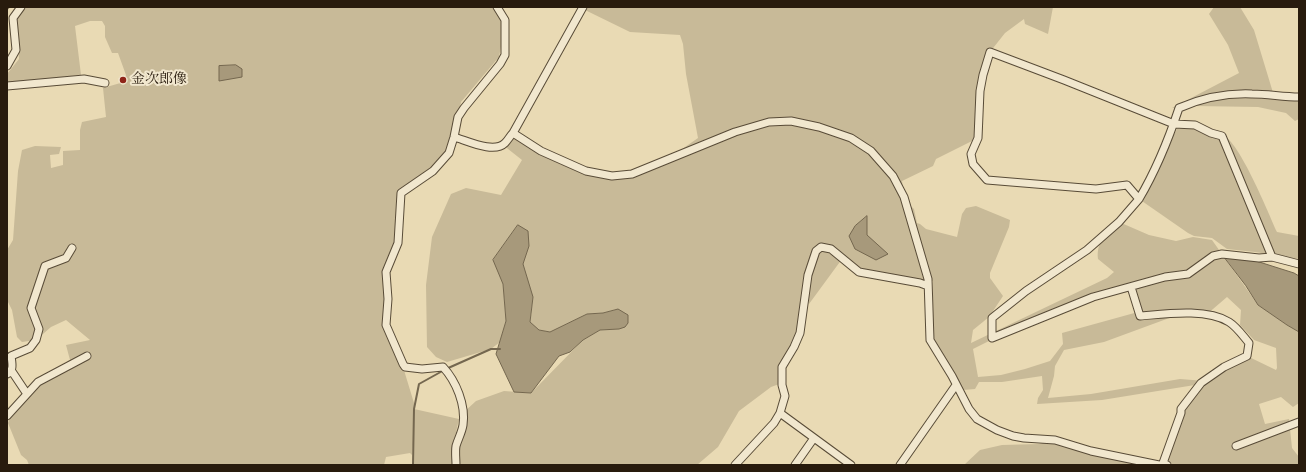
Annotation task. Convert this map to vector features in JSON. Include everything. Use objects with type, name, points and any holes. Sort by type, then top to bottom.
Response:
[{"type":"street","points":[[7,66],[16,50],[13,18],[21,7]]},
{"type":"street","points":[[456,465],[456,446],[463,424],[463,410],[460,397],[443,366],[422,369],[405,367],[403,364],[386,325],[388,299],[386,272],[398,244],[401,193],[433,171],[449,153],[458,117],[500,64],[505,55],[505,20],[496,7]]},
{"type":"street","points":[[454,137],[492,148],[499,147],[506,143],[583,7]]},
{"type":"street","points":[[1139,199],[1127,185],[1096,189],[987,180],[974,164],[971,154],[978,138],[980,91],[990,52],[1174,124],[1195,125],[1211,133],[1222,136],[1272,257]]},
{"type":"street","points":[[7,86],[84,79],[105,83]]},
{"type":"street","points":[[1299,97],[1251,94],[1208,98],[1179,108],[1155,170],[1139,199],[1119,222],[1087,250],[1026,291],[992,318],[992,338],[1093,297],[1165,277],[1188,274],[1213,256],[1222,254],[1259,258],[1272,257],[1299,264]]},
{"type":"street","points":[[513,132],[541,151],[586,171],[612,176],[632,174],[736,132],[769,122],[791,121],[819,127],[851,138],[871,151],[893,176],[904,197],[928,279],[930,340],[969,409],[977,419],[1007,434],[1024,438],[1054,440],[1091,451],[1159,465]]},
{"type":"street","points":[[10,356],[30,348],[36,340],[39,329],[31,308],[45,266],[66,258],[72,248]]},
{"type":"street","points":[[735,465],[774,424],[780,413],[785,396],[782,385],[782,367],[794,347],[800,333],[808,274],[816,251],[821,248],[831,249],[859,272],[920,283],[928,286]]},
{"type":"street","points":[[1131,287],[1140,316],[1181,312],[1206,315],[1229,322],[1249,343],[1247,356],[1224,367],[1201,383],[1181,408],[1181,413],[1163,463],[1167,465]]},
{"type":"street","points":[[7,349],[12,368],[9,372],[27,394]]},
{"type":"street","points":[[7,416],[38,382],[87,356]]},
{"type":"street","points":[[900,465],[956,385]]},
{"type":"street","points":[[780,413],[851,465]]},
{"type":"street","points":[[1236,446],[1299,422]]},
{"type":"street","points":[[795,465],[814,438]]},
{"type":"shaded area","points":[[24,7],[494,7],[503,22],[503,36],[499,57],[461,102],[449,153],[433,171],[401,193],[398,243],[387,276],[386,325],[403,367],[414,403],[414,409],[459,419],[454,441],[454,465],[414,465],[414,434],[412,455],[410,453],[386,457],[384,465],[29,465],[27,460],[21,455],[8,423],[14,408],[38,382],[67,365],[70,360],[66,345],[90,340],[66,320],[51,327],[36,340],[22,342],[17,337],[12,310],[7,300],[7,250],[13,240],[18,171],[22,150],[35,146],[61,147],[59,154],[50,155],[51,168],[63,165],[63,151],[80,150],[80,130],[82,122],[106,117],[103,88],[124,82],[126,75],[118,53],[112,53],[105,37],[105,26],[102,21],[90,21],[75,26],[81,75],[7,83],[7,74],[19,59],[17,16]]},
{"type":"shaded area","points":[[587,7],[1053,7],[1048,34],[1025,24],[1024,19],[1005,33],[990,52],[980,91],[978,138],[936,159],[933,166],[902,181],[905,201],[914,209],[917,223],[926,229],[957,237],[962,214],[966,208],[976,206],[1010,220],[1009,227],[990,273],[990,278],[1003,296],[989,317],[973,330],[971,343],[1107,278],[1114,272],[1098,259],[1099,247],[1103,238],[1119,222],[1149,235],[1176,241],[1193,237],[1212,240],[1258,305],[1299,332],[1299,403],[1293,407],[1281,397],[1259,404],[1265,424],[1289,419],[1292,448],[1299,457],[1299,465],[1167,465],[1163,463],[1181,413],[1201,384],[1102,400],[1037,404],[1038,398],[1043,390],[1042,376],[1002,382],[979,382],[975,389],[963,390],[933,338],[933,281],[896,279],[859,272],[842,259],[809,304],[808,283],[804,308],[782,383],[771,387],[739,411],[718,447],[697,465],[456,465],[464,412],[476,401],[504,391],[531,393],[583,340],[600,330],[619,329],[617,309],[603,313],[587,314],[550,332],[539,330],[530,325],[533,297],[502,271],[506,321],[500,342],[491,349],[447,362],[436,357],[427,347],[426,285],[432,237],[451,194],[466,188],[501,195],[522,160],[503,145],[513,133],[560,164],[581,170],[629,175],[665,161],[698,138],[686,74],[683,44],[680,35],[630,32],[585,10]],"holes":[[[1131,285],[1138,312],[1062,333],[1063,344],[1050,361],[1001,375],[978,377],[973,349],[1005,333],[1026,325],[1062,306]],[[1227,297],[1241,310],[1240,325],[1254,340],[1276,348],[1276,370],[1247,356],[1205,381],[1180,379],[1091,394],[1048,398],[1055,366],[1064,350],[1104,342],[1172,317],[1206,315]]]},
{"type":"shaded area","points":[[1214,7],[1240,7],[1254,30],[1274,96],[1225,92],[1179,108],[1172,108],[1239,73],[1228,45],[1209,14]]},
{"type":"shaded area","points":[[236,65],[242,69],[242,77],[219,81],[219,66]]},
{"type":"shaded area","points":[[1249,98],[1299,100],[1299,119],[1295,121],[1286,113],[1258,107],[1195,106],[1219,99]]},
{"type":"shaded area","points":[[1196,127],[1223,135],[1230,141],[1253,179],[1277,232],[1299,236],[1299,259],[1227,249],[1212,238],[1194,236],[1188,233],[1139,199],[1177,129]]},
{"type":"shaded area","points":[[867,216],[867,235],[888,254],[876,260],[855,249],[849,236],[855,226]]},
{"type":"shaded area","points":[[518,225],[528,231],[529,246],[523,264],[533,297],[530,322],[539,330],[550,332],[587,314],[603,313],[618,309],[628,315],[628,323],[625,327],[619,329],[600,330],[583,340],[570,352],[559,356],[531,393],[514,392],[496,354],[506,321],[503,284],[493,260]]},
{"type":"shaded area","points":[[1222,254],[1234,254],[1294,273],[1299,276],[1299,332],[1258,305]]},
{"type":"shaded area","points":[[1055,440],[1142,465],[964,465],[980,450],[1002,445],[1039,444]]},
{"type":"waterway","points":[[413,465],[414,409],[419,384],[446,369],[491,349],[500,349]]},
{"type":"place","name":"金次郎像","points":[[123,80]]}]
